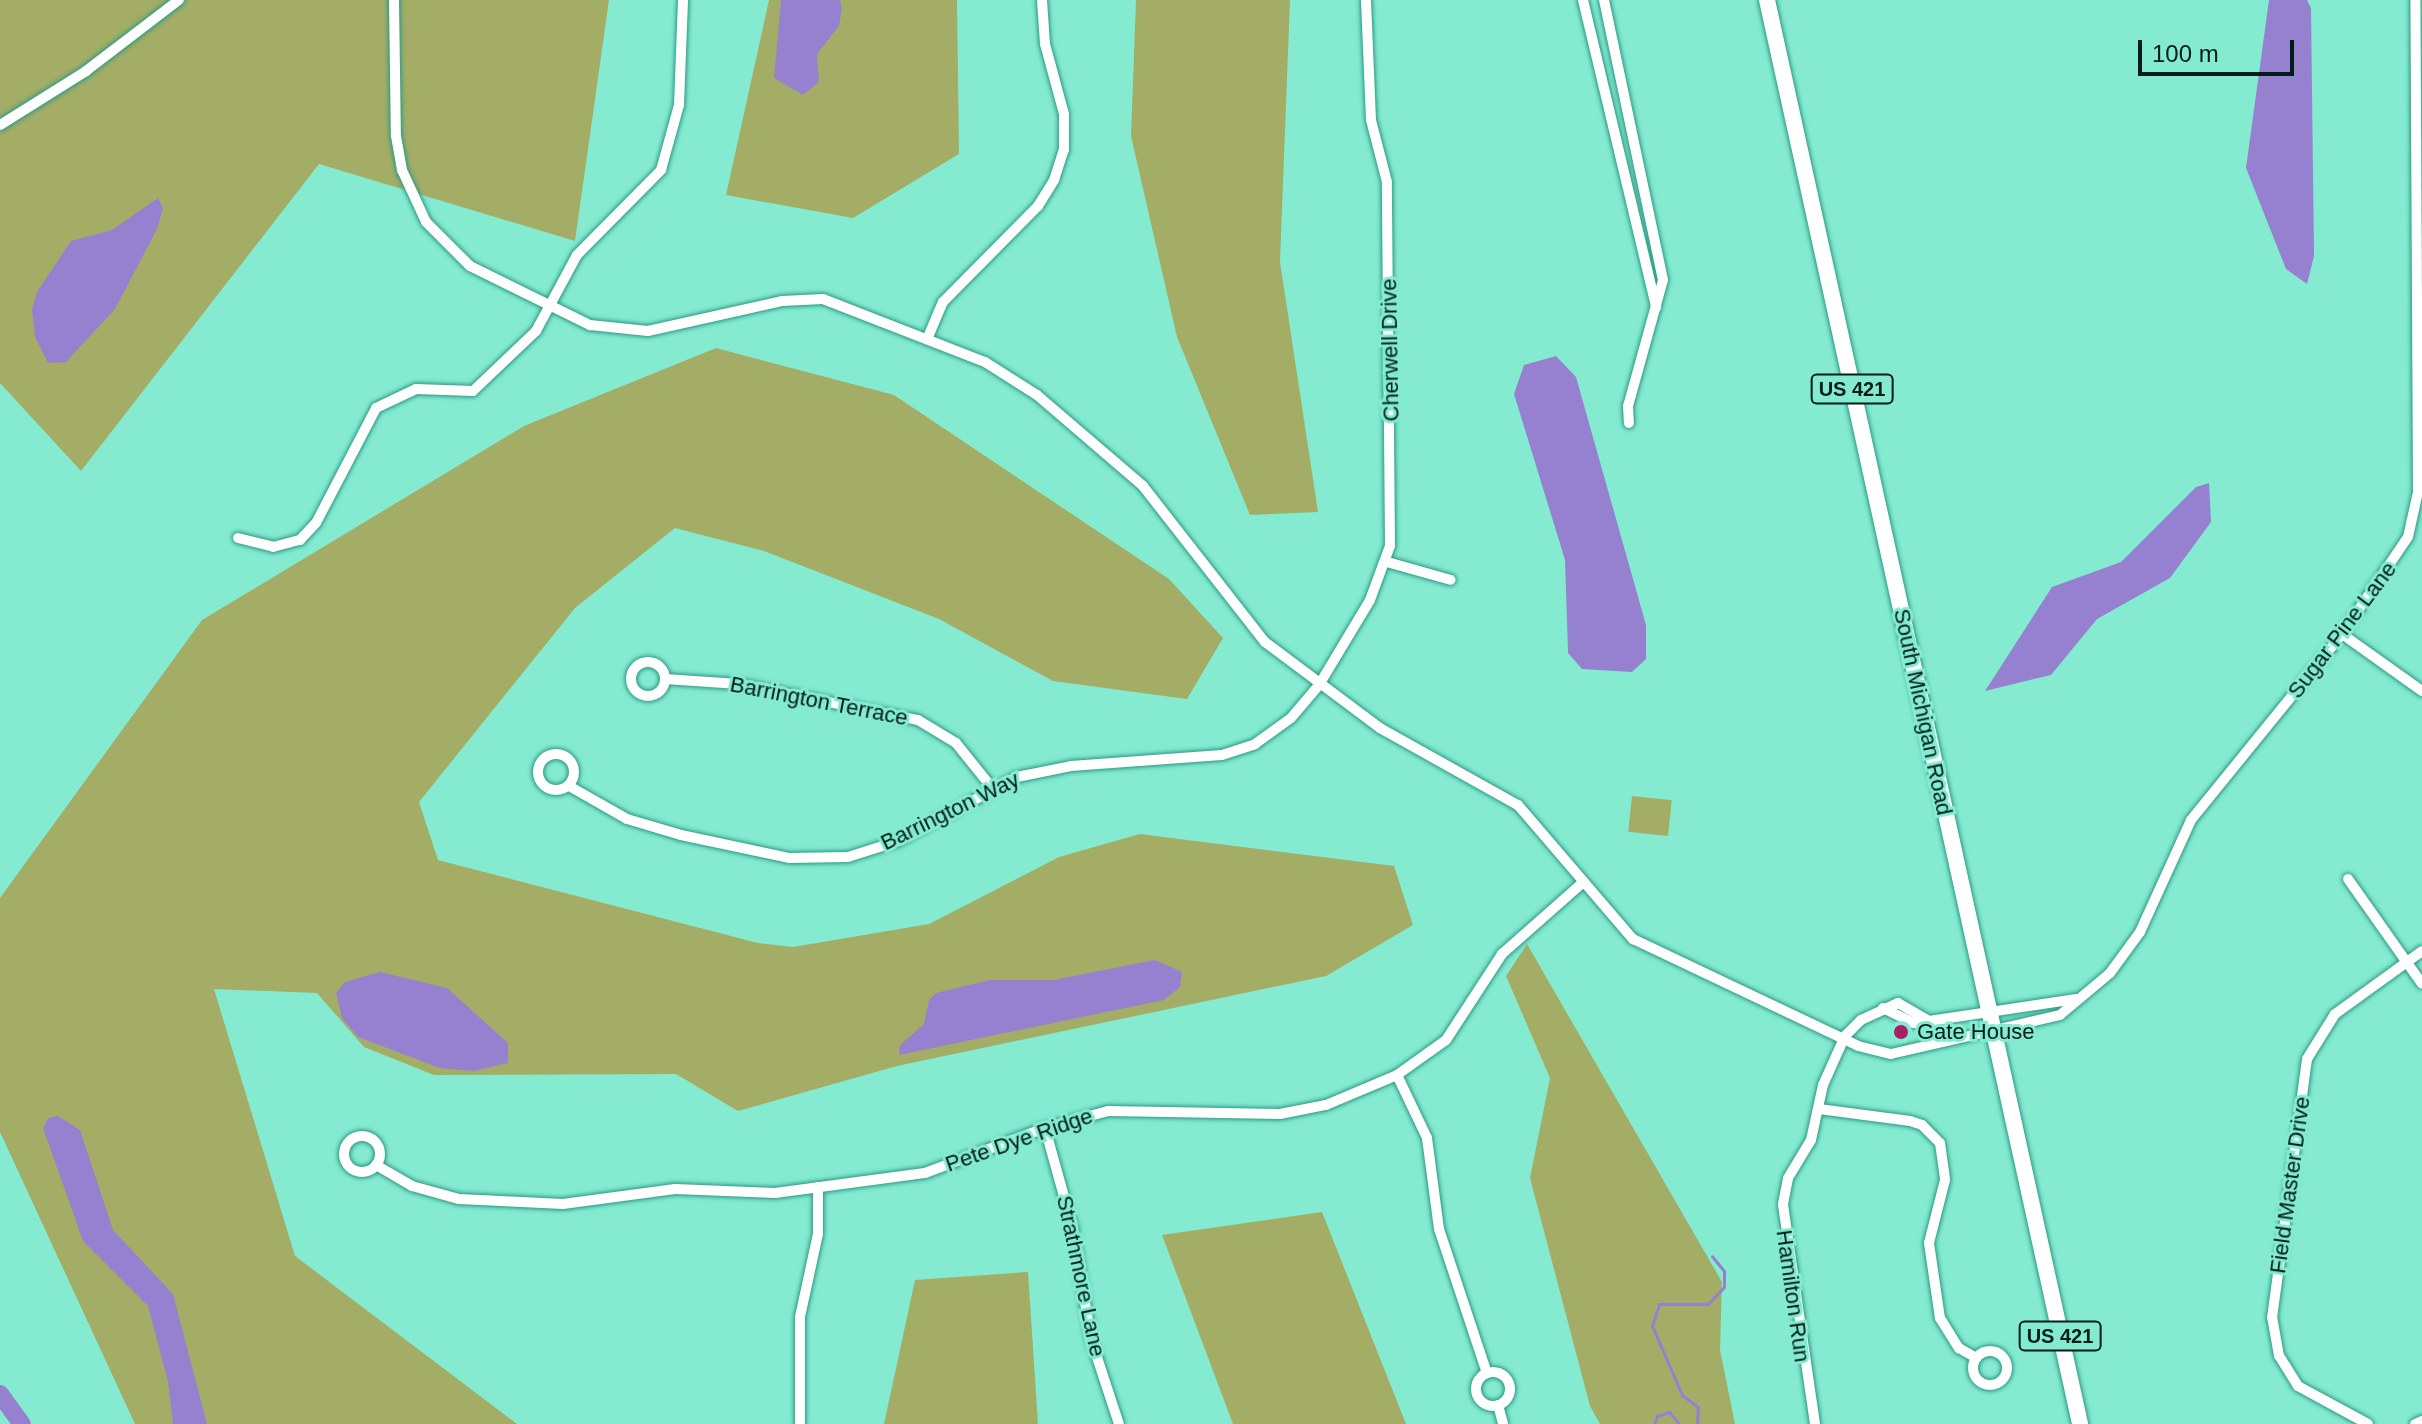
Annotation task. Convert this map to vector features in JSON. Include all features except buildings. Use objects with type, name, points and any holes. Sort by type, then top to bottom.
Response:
[{"type":"main road","name":"South Michigan Road","points":[[1767,0],[2080,1424]]},
{"type":"street","points":[[0,125],[86,71],[179,0]]},
{"type":"street","name":"Sugar Pine Lane","points":[[394,0],[396,136],[411,196],[448,248],[488,277],[590,325],[648,331],[782,301],[823,299],[928,337],[985,362],[1037,395],[1143,486],[1265,642],[1380,728],[1503,794],[1560,851],[1581,884],[1615,924],[1647,948],[1845,1036],[1867,1050],[1891,1054],[2060,1015],[2125,955],[2191,820],[2342,634],[2398,557],[2418,492],[2415,0]]},
{"type":"street","points":[[238,538],[273,547],[309,534],[376,408],[416,389],[462,394],[482,386],[536,331],[577,255],[661,170],[679,105],[683,0]]},
{"type":"street","points":[[928,337],[943,302],[1038,206],[1054,180],[1064,150],[1064,114],[1045,44],[1042,0]]},
{"type":"street","name":"Cherwell Drive","points":[[1319,685],[1387,562],[1393,507],[1387,182],[1371,120],[1366,0]]},
{"type":"street","points":[[1583,0],[1628,202],[1656,307]]},
{"type":"street","points":[[1604,0],[1663,272],[1628,406],[1629,423]]},
{"type":"street","points":[[1591,33],[1610,29]]},
{"type":"street","points":[[1628,202],[1648,196]]},
{"type":"street","points":[[1387,562],[1451,580]]},
{"type":"street","points":[[2342,634],[2422,691]]},
{"type":"street","name":"Barrington Terrace","points":[[665,679],[739,684],[918,720],[956,743],[993,789]]},
{"type":"street","name":"Barrington Way","points":[[569,786],[627,819],[667,831],[748,851],[814,859],[848,857],[898,841],[993,789],[1037,771],[1238,751],[1275,731],[1319,685]]},
{"type":"street","points":[[2348,879],[2422,984]]},
{"type":"street","name":"Pete Dye Ridge","points":[[376,1165],[412,1186],[459,1199],[563,1204],[675,1189],[775,1193],[925,1173],[1045,1128],[1108,1111],[1280,1114],[1326,1105],[1397,1075],[1446,1040],[1502,954],[1581,884]]},
{"type":"street","name":"Field Master Drive","points":[[2368,1424],[2298,1386],[2279,1356],[2272,1318],[2307,1059],[2335,1014],[2422,951]]},
{"type":"street","points":[[1845,1036],[1883,1008],[1911,1006],[1929,1021],[2076,999]]},
{"type":"street","name":"Hamilton Run","points":[[1815,1424],[1782,1217],[1788,1178],[1811,1140],[1823,1085],[1845,1036]]},
{"type":"street","points":[[1397,1075],[1427,1138],[1439,1229],[1487,1373]]},
{"type":"street","points":[[1819,1109],[1910,1121],[1922,1125],[1940,1143],[1946,1156],[1945,1180],[1929,1243],[1940,1318],[1959,1348],[1976,1358]]},
{"type":"street","name":"Strathmore Lane","points":[[1045,1128],[1073,1229],[1091,1339],[1119,1424]]},
{"type":"street","points":[[800,1424],[800,1317],[818,1234],[818,1187]]},
{"type":"street","points":[[1487,1373],[1497,1373],[1509,1383],[1509,1393],[1498,1405],[1478,1397],[1478,1381],[1487,1373]]},
{"type":"street","points":[[1498,1405],[1503,1424]]},
{"type":"street","points":[[2415,1424],[2422,1421]]},
{"type":"green space","points":[[0,0],[609,0],[575,241],[319,164],[81,471],[0,383]]},
{"type":"green space","points":[[769,0],[957,0],[959,154],[853,218],[726,195]]},
{"type":"green space","points":[[1136,0],[1290,0],[1280,262],[1318,512],[1250,515],[1177,337],[1131,136]]},
{"type":"green space","points":[[716,348],[894,395],[1169,579],[1223,638],[1187,699],[1053,681],[939,619],[764,551],[675,528],[575,608],[419,802],[438,860],[758,943],[793,947],[929,924],[1059,857],[1140,834],[1394,866],[1413,925],[1326,976],[897,1066],[738,1111],[676,1074],[434,1075],[364,1047],[317,993],[214,989],[295,1256],[517,1424],[135,1424],[0,1132],[0,898],[202,620],[524,426]]},
{"type":"green space","points":[[1632,796],[1672,800],[1668,836],[1628,832]]},
{"type":"green space","points":[[1527,944],[1722,1282],[1720,1350],[1735,1424],[1600,1424],[1590,1406],[1530,1178],[1550,1078],[1506,976]]},
{"type":"green space","points":[[1322,1212],[1406,1424],[1233,1424],[1162,1235]]},
{"type":"green space","points":[[1028,1272],[1038,1424],[884,1424],[915,1280]]},
{"type":"shaded area","points":[[781,0],[840,0],[842,8],[839,26],[817,54],[819,82],[803,95],[774,78]]},
{"type":"shaded area","points":[[2269,0],[2307,0],[2311,8],[2314,256],[2307,284],[2286,269],[2246,168]]},
{"type":"shaded area","points":[[158,198],[163,208],[157,229],[115,309],[66,362],[48,363],[35,337],[32,310],[37,292],[71,241],[112,230]]},
{"type":"shaded area","points":[[1556,356],[1576,377],[1646,625],[1646,659],[1632,672],[1582,669],[1568,653],[1565,560],[1514,394],[1524,365]]},
{"type":"shaded area","points":[[2209,483],[2211,522],[2170,578],[2097,619],[2051,675],[1985,691],[2052,587],[2121,562],[2196,487]]},
{"type":"shaded area","points":[[1155,960],[1182,972],[1180,987],[1164,1000],[899,1055],[900,1045],[924,1024],[929,1000],[936,993],[990,980],[1053,980]]},
{"type":"shaded area","points":[[380,972],[447,988],[508,1043],[508,1063],[474,1071],[440,1068],[358,1037],[342,1018],[336,993],[345,982]]},
{"type":"shaded area","points":[[58,1116],[80,1130],[113,1230],[173,1294],[207,1424],[173,1424],[168,1382],[148,1306],[83,1241],[43,1128],[48,1118]]},
{"type":"waterway","points":[[1697,1424],[1698,1407],[1682,1395],[1652,1326],[1659,1304],[1708,1304],[1724,1287],[1724,1271],[1712,1256]]},
{"type":"waterway","points":[[0,1394],[22,1424]]},
{"type":"waterway","points":[[1654,1424],[1657,1416],[1669,1412],[1679,1424]]},
{"type":"place","name":"Gate House","points":[[1901,1032]]}]
